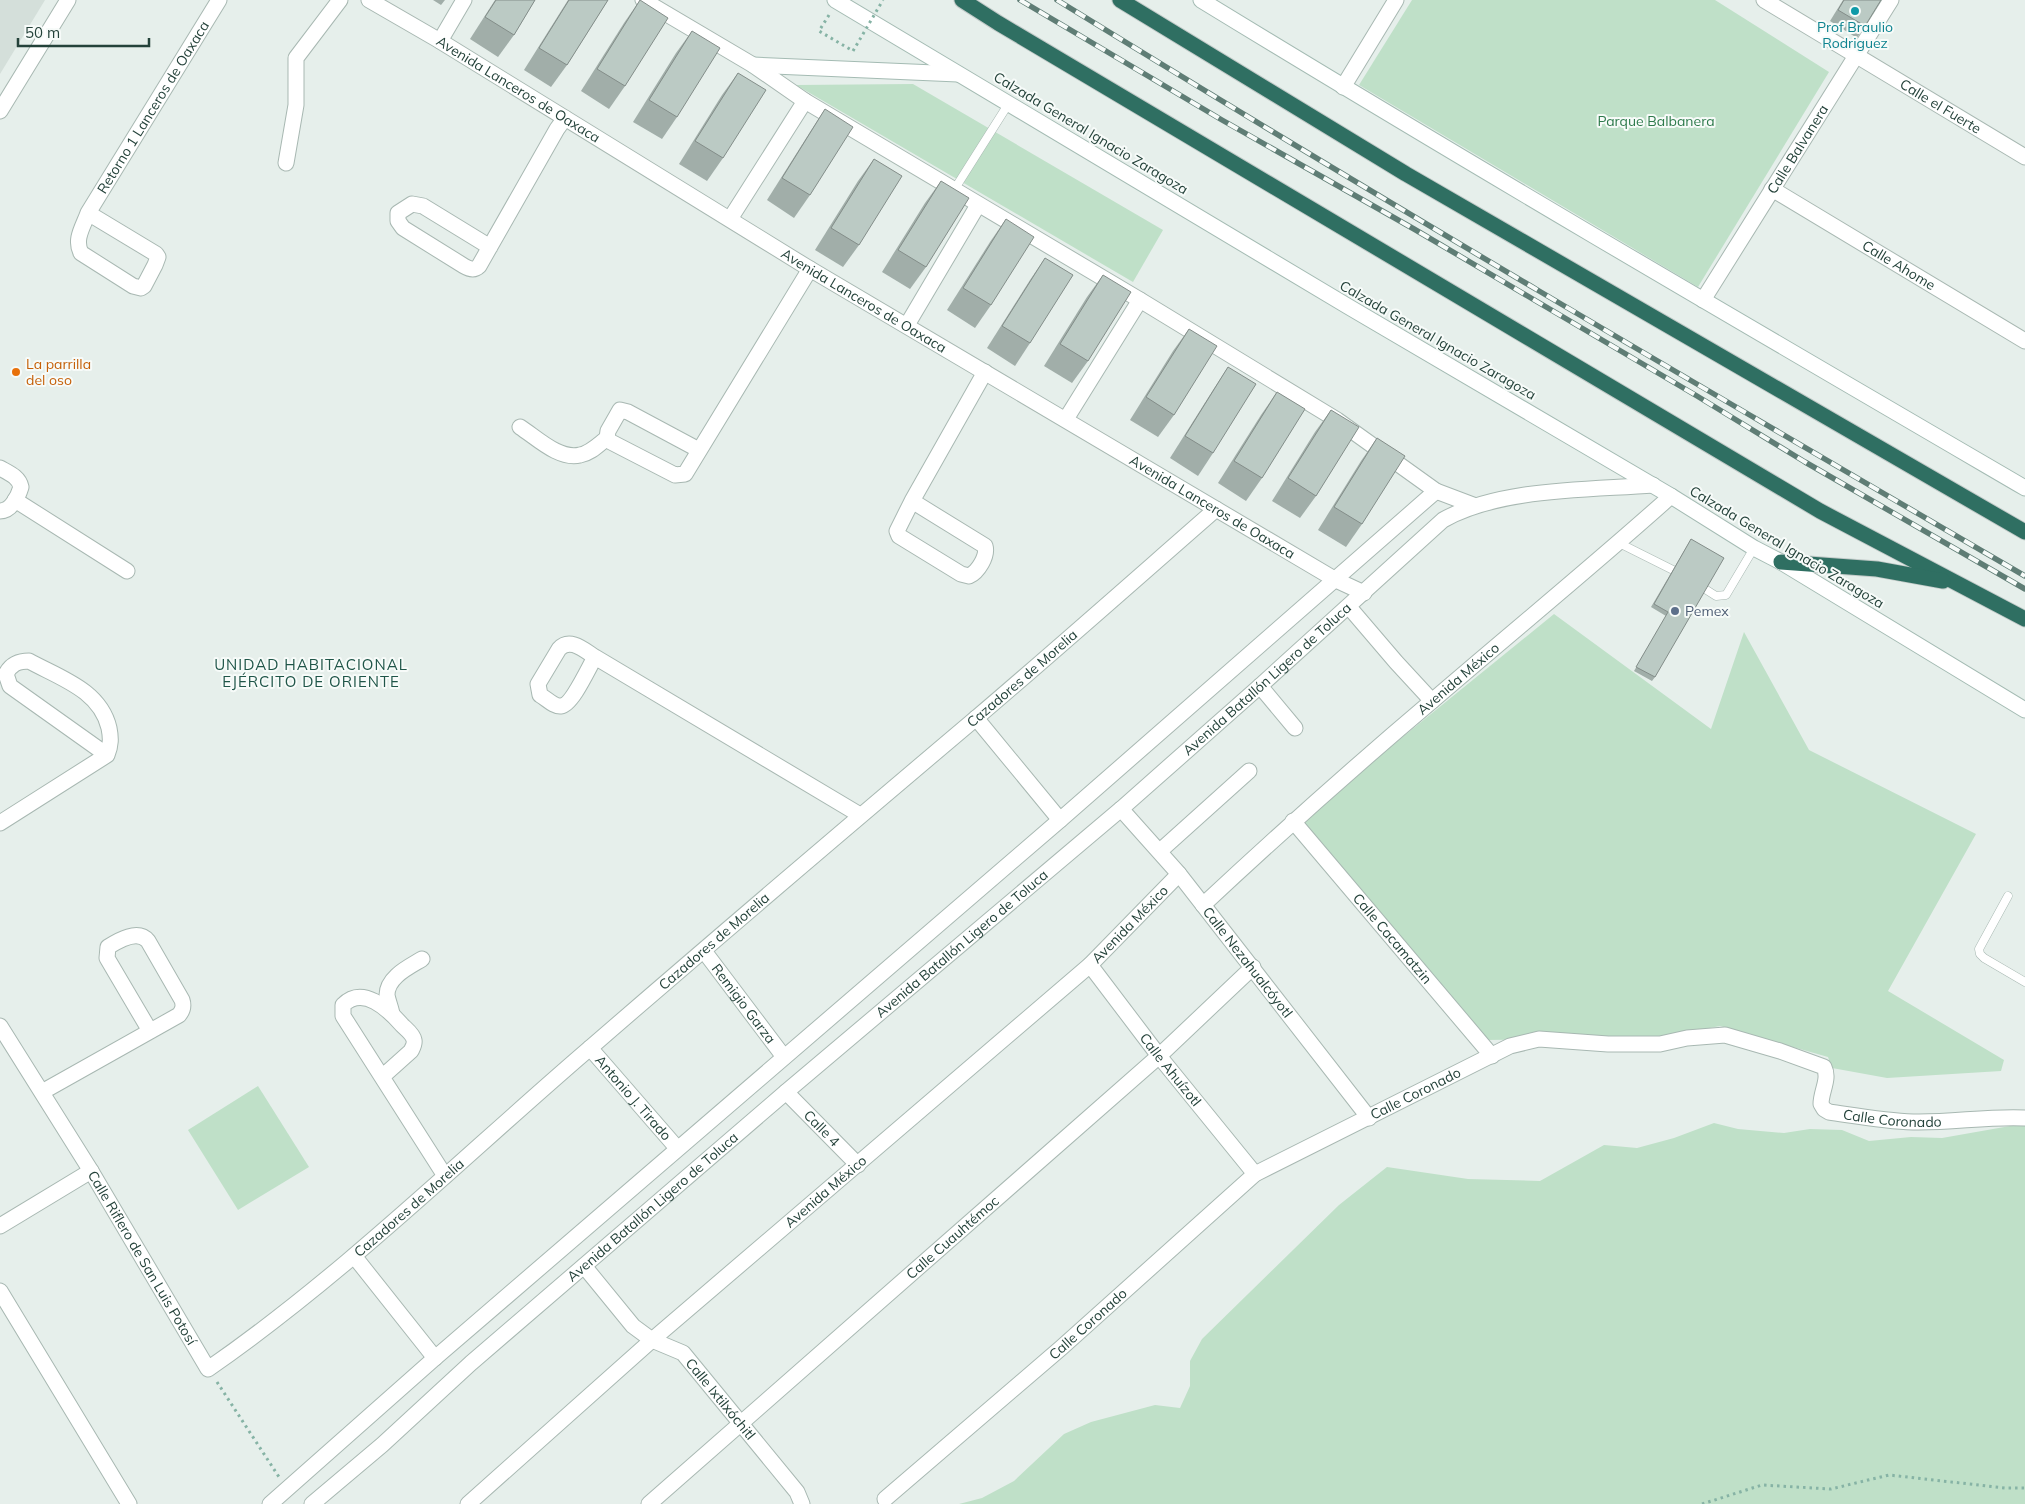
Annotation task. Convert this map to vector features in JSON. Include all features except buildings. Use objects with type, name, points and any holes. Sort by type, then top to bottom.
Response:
[{"type":"highway","points":[[962,0],[1820,511],[2025,619]]},
{"type":"highway","points":[[1120,0],[1406,174],[2025,532]]},
{"type":"highway","points":[[1781,562],[1876,568],[1941,580],[1972,591]]},
{"type":"street","points":[[0,111],[68,0]]},
{"type":"street","name":"Retorno 1 Lanceros de Oaxaca","points":[[88,213],[156,254],[158,257],[155,265],[144,286],[141,288],[133,286],[81,253],[78,238],[88,213],[219,0]]},
{"type":"street","points":[[286,163],[296,105],[296,58],[340,0]]},
{"type":"street","name":"Avenida Lanceros de Oaxaca","points":[[369,0],[440,41],[810,269],[1336,580],[1364,593]]},
{"type":"street","points":[[440,41],[464,0]]},
{"type":"street","points":[[643,0],[752,65],[805,101],[1140,300],[1337,420],[1436,491],[1473,505]]},
{"type":"street","name":"Calzada General Ignacio Zaragoza","points":[[835,0],[1348,307],[1671,496],[1754,548],[1781,562],[2025,710]]},
{"type":"street","points":[[1201,0],[1343,87],[2025,488]]},
{"type":"street","points":[[1343,87],[1396,0]]},
{"type":"street","name":"Calle Balvanera","points":[[1703,300],[1891,0]]},
{"type":"street","name":"Calle el Fuerte","points":[[1770,2],[1855,56],[2025,158]]},
{"type":"street","points":[[752,65],[961,74]]},
{"type":"street","points":[[730,219],[805,101]]},
{"type":"street","points":[[490,247],[423,206],[412,204],[398,213],[398,221],[402,228],[468,268],[473,269],[479,266],[565,118]]},
{"type":"street","name":"Calle Ahome","points":[[1772,189],[2025,341]]},
{"type":"street","points":[[907,325],[978,205]]},
{"type":"street","points":[[607,438],[611,442],[679,476],[688,472],[698,450],[810,269]]},
{"type":"street","points":[[1066,419],[1140,300]]},
{"type":"street","points":[[912,501],[985,546],[986,553],[975,573],[969,576],[961,574],[897,534],[898,527],[912,501],[984,372]]},
{"type":"street","points":[[520,427],[554,450],[580,455],[607,438],[608,431],[618,412],[624,410],[698,450]]},
{"type":"street","points":[[0,468],[20,481],[21,487],[15,500],[7,510],[0,511]]},
{"type":"street","name":"Avenida Batallón Ligero de Toluca","points":[[312,1504],[382,1445],[471,1363],[786,1092],[1121,809],[1364,593],[1443,520],[1473,505],[1534,494],[1653,486]]},
{"type":"street","name":"Avenida Batallón Ligero de Toluca","points":[[270,1504],[435,1358],[1060,820],[1436,491]]},
{"type":"street","name":"Avenida México","points":[[1203,905],[1293,821],[1619,543],[1671,496]]},
{"type":"street","points":[[15,500],[127,571]]},
{"type":"street","name":"Cazadores de Morelia","points":[[208,1369],[259,1334],[354,1256],[590,1048],[860,815],[976,718],[1216,509]]},
{"type":"street","points":[[1348,607],[1432,701]]},
{"type":"street","points":[[595,657],[860,815]]},
{"type":"street","points":[[0,823],[107,755],[111,740],[107,720],[98,704],[89,694],[29,661],[21,661],[9,668],[6,674],[10,686],[107,755]]},
{"type":"street","points":[[1260,686],[1294,728]]},
{"type":"street","points":[[976,718],[1060,820]]},
{"type":"street","points":[[1160,851],[1249,772]]},
{"type":"street","name":"Calle Nezahualcóyotl","points":[[1121,809],[1179,874],[1369,1118]]},
{"type":"street","name":"Calle Cacamatzin","points":[[1293,821],[1492,1056]]},
{"type":"street","name":"Avenida México","points":[[468,1504],[652,1340],[1090,965],[1179,874]]},
{"type":"street","points":[[42,1092],[179,1015],[184,1008],[148,941],[142,936],[136,935],[108,947],[107,958],[150,1031]]},
{"type":"street","name":"Remigio Garza","points":[[704,951],[784,1057]]},
{"type":"street","points":[[392,1014],[387,994],[389,985],[396,976],[422,959]]},
{"type":"street","name":"Calle Ahuízotl","points":[[1090,965],[1159,1056],[1255,1174]]},
{"type":"street","name":"Calle Cuauhtémoc","points":[[649,1504],[1159,1056],[1253,968]]},
{"type":"street","points":[[382,1077],[414,1046],[412,1036],[392,1014],[374,1001],[359,996],[349,999],[343,1005],[343,1016],[445,1176]]},
{"type":"street","name":"Calle Riflero de San Luis Potosí","points":[[0,1026],[91,1171],[208,1369]]},
{"type":"street","name":"Calle Coronado","points":[[884,1499],[1061,1348],[1255,1174],[1510,1046],[1539,1040],[1608,1044],[1660,1044],[1687,1038],[1726,1035],[1780,1050],[1824,1067],[1827,1072],[1821,1104],[1829,1112],[1883,1120],[1914,1122],[2004,1117],[2025,1118]]},
{"type":"street","name":"Antonio J. Tirado","points":[[590,1048],[677,1148]]},
{"type":"street","name":"Calle 4","points":[[786,1092],[858,1165]]},
{"type":"street","points":[[0,1226],[91,1171]]},
{"type":"street","points":[[354,1256],[435,1358]]},
{"type":"street","name":"Calle Ixtilxóchitl","points":[[584,1266],[633,1326],[652,1340],[682,1353],[797,1492],[802,1504]]},
{"type":"street","points":[[0,1290],[129,1504]]},
{"type":"street","points":[[285,1491],[293,1504]]},
{"type":"lane","points":[[954,190],[1009,103]]},
{"type":"lane","points":[[1619,543],[1673,570]]},
{"type":"lane","points":[[1705,589],[1716,596],[1726,595],[1754,548]]},
{"type":"lane","points":[[2008,896],[1979,949],[1980,954],[1984,958],[2025,982]]},
{"type":"path","points":[[819,31],[853,51],[883,0]]},
{"type":"path","points":[[208,1369],[279,1476],[285,1491]]},
{"type":"path","points":[[1702,1504],[1762,1485],[1831,1489],[1889,1475],[2005,1488],[2025,1488]]},
{"type":"shaded area","points":[[0,0],[45,0],[0,74]]},
{"type":"green space","name":"Parque Balbanera","points":[[1412,0],[1715,0],[1829,72],[1698,287],[1359,85]]},
{"type":"green space","points":[[913,84],[1163,230],[1133,282],[796,85]]},
{"type":"green space","points":[[1554,614],[1711,729],[1744,632],[1809,750],[1976,834],[1888,991],[2004,1060],[2001,1071],[1887,1078],[1832,1068],[1828,1057],[1720,1026],[1658,1038],[1484,1040],[1298,822]]},
{"type":"green space","points":[[258,1086],[309,1167],[238,1210],[188,1130]]},
{"type":"green space","points":[[1714,1123],[1738,1129],[1784,1133],[1810,1129],[1842,1130],[1869,1141],[1911,1137],[1942,1138],[2010,1126],[2025,1126],[2025,1504],[959,1504],[982,1498],[1014,1481],[1064,1434],[1091,1422],[1155,1405],[1180,1408],[1190,1386],[1190,1361],[1202,1339],[1339,1205],[1387,1167],[1468,1179],[1540,1181],[1604,1145],[1637,1148],[1674,1138]]},
{"type":"railway","points":[[1020,0],[1222,120],[1414,229],[1805,462],[2025,589]]},
{"type":"railway","points":[[1057,0],[1418,219],[2025,576]]},
{"type":"place","name":"Prof Braulio Rodriguez","points":[[1855,11]]},
{"type":"place","name":"La parrilla del oso","points":[[16,372]]},
{"type":"place","name":"Pemex","points":[[1675,611]]},
{"type":"district","name":"UNIDAD HABITACIONAL EJÉRCITO DE ORIENTE","points":[[311,672]]}]
